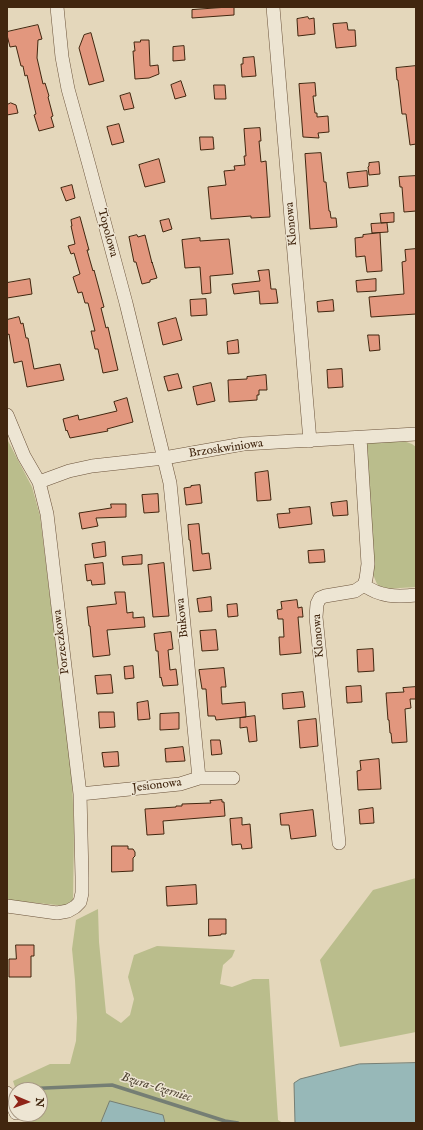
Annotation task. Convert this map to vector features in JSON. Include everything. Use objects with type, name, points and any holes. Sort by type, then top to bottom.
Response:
[{"type":"street","name":"Topolowa","points":[[57,7],[61,50],[68,89],[126,303],[164,458]]},
{"type":"street","name":"Klonowa","points":[[273,7],[310,441]]},
{"type":"street","name":"Porzeczkowa","points":[[7,415],[24,456],[39,482],[47,514],[80,794],[82,877],[82,893],[80,902],[68,911],[57,913],[7,906]]},
{"type":"street","name":"Brzoskwiniowa","points":[[39,482],[69,471],[92,466],[164,458],[243,444],[416,434]]},
{"type":"street","points":[[360,438],[368,564],[364,585],[371,590],[386,595],[399,597],[416,595]]},
{"type":"street","name":"Bukowa","points":[[164,458],[170,483],[199,778]]},
{"type":"street","name":"Klonowa","points":[[339,843],[316,617],[317,604],[320,598],[355,590],[364,585]]},
{"type":"street","name":"Jesionowa","points":[[80,794],[180,784],[199,778],[233,778]]},
{"type":"green space","points":[[7,439],[32,487],[40,516],[72,775],[74,833],[73,899],[67,906],[7,900]]},
{"type":"green space","points":[[398,439],[416,447],[416,587],[384,589],[377,584],[372,572],[366,444]]},
{"type":"green space","points":[[416,878],[416,1032],[340,1047],[320,960],[373,890]]},
{"type":"green space","points":[[98,909],[99,942],[106,1013],[121,1023],[130,1015],[134,999],[128,977],[134,955],[157,946],[235,950],[232,957],[223,965],[220,984],[232,987],[253,979],[269,979],[278,1120],[283,1123],[29,1123],[48,1122],[48,1082],[13,1081],[50,1064],[70,1064],[76,1041],[77,1018],[72,949],[76,920]]},
{"type":"water","points":[[416,1063],[416,1123],[295,1123],[294,1083],[300,1079],[359,1064]]},
{"type":"water","points":[[110,1101],[163,1115],[165,1123],[101,1123]]},
{"type":"building","points":[[234,7],[234,15],[192,18],[192,10]]},
{"type":"building","points":[[308,17],[309,19],[314,18],[315,34],[298,36],[297,19]]},
{"type":"building","points":[[347,23],[348,30],[355,30],[356,46],[336,48],[333,24]]},
{"type":"building","points":[[38,25],[42,39],[38,40],[37,58],[43,84],[45,83],[49,96],[53,116],[51,117],[54,127],[39,131],[34,115],[36,114],[27,75],[25,76],[23,66],[21,66],[16,46],[10,47],[7,35],[7,32]]},
{"type":"building","points":[[91,33],[104,81],[89,85],[79,48],[84,35]]},
{"type":"building","points":[[141,40],[149,40],[150,66],[158,65],[159,74],[149,78],[135,79],[133,51],[135,51],[134,42],[140,42]]},
{"type":"building","points":[[184,46],[185,60],[173,61],[173,47]]},
{"type":"building","points":[[254,57],[256,76],[242,77],[241,64],[243,64],[243,58]]},
{"type":"building","points":[[416,66],[416,144],[410,145],[406,114],[402,114],[396,68]]},
{"type":"building","points":[[181,81],[186,96],[175,99],[171,85]]},
{"type":"building","points":[[315,83],[316,96],[313,96],[315,113],[317,113],[317,117],[328,116],[329,132],[318,133],[319,138],[303,137],[299,84]]},
{"type":"building","points":[[214,85],[225,85],[226,99],[215,99]]},
{"type":"building","points":[[130,93],[134,108],[124,110],[120,96]]},
{"type":"building","points":[[11,103],[16,105],[18,113],[7,115],[7,105]]},
{"type":"building","points":[[119,124],[124,142],[112,145],[107,127]]},
{"type":"building","points":[[260,128],[261,141],[259,141],[261,162],[266,161],[270,217],[251,218],[251,216],[211,219],[208,187],[226,185],[224,171],[235,170],[234,166],[245,165],[244,156],[246,156],[244,129]]},
{"type":"building","points":[[200,137],[213,137],[214,149],[201,150]]},
{"type":"building","points":[[321,153],[329,211],[331,218],[336,218],[337,227],[310,229],[305,154]]},
{"type":"building","points":[[159,159],[165,182],[145,187],[139,165]]},
{"type":"building","points":[[379,162],[380,174],[369,175],[369,163]]},
{"type":"building","points":[[367,171],[368,186],[349,188],[347,173]]},
{"type":"building","points":[[416,176],[416,211],[404,212],[402,187],[400,187],[399,177]]},
{"type":"building","points":[[72,185],[75,198],[66,201],[61,188]]},
{"type":"building","points":[[394,213],[394,222],[381,223],[380,214]]},
{"type":"building","points":[[80,217],[89,250],[87,250],[104,307],[101,308],[106,328],[108,327],[118,370],[103,373],[98,349],[95,349],[91,331],[95,331],[88,303],[85,303],[82,292],[78,293],[73,277],[80,274],[74,253],[71,254],[68,246],[75,244],[71,220]]},
{"type":"building","points":[[169,219],[172,229],[163,232],[160,221]]},
{"type":"building","points":[[387,223],[388,232],[372,233],[371,224]]},
{"type":"building","points":[[380,233],[382,271],[367,272],[365,256],[356,257],[355,238],[363,237],[363,235]]},
{"type":"building","points":[[137,235],[138,237],[145,235],[157,278],[142,284],[136,262],[134,262],[129,237]]},
{"type":"building","points":[[200,238],[200,241],[229,239],[233,274],[210,276],[211,293],[202,294],[200,267],[185,268],[182,240]]},
{"type":"building","points":[[416,249],[416,314],[371,317],[369,297],[404,294],[402,262],[406,261],[405,250]]},
{"type":"building","points":[[269,270],[271,289],[276,289],[278,303],[260,304],[259,291],[234,294],[232,284],[260,281],[258,271]]},
{"type":"building","points":[[30,279],[32,294],[7,298],[7,283]]},
{"type":"building","points":[[376,279],[376,291],[357,292],[356,281]]},
{"type":"building","points":[[206,299],[207,315],[191,316],[190,300]]},
{"type":"building","points":[[333,300],[334,311],[318,312],[317,302]]},
{"type":"building","points":[[19,317],[21,324],[23,323],[26,338],[28,338],[34,369],[60,364],[64,380],[27,387],[22,361],[14,363],[9,334],[7,335],[7,320]]},
{"type":"building","points":[[176,318],[182,340],[163,345],[158,323]]},
{"type":"building","points":[[368,335],[379,335],[380,350],[370,351]]},
{"type":"building","points":[[238,340],[239,353],[228,354],[227,342]]},
{"type":"building","points":[[342,369],[343,387],[328,388],[327,370]]},
{"type":"building","points":[[178,374],[182,388],[168,391],[164,377]]},
{"type":"building","points":[[266,375],[267,390],[259,390],[257,400],[229,402],[228,380],[247,379],[247,377]]},
{"type":"building","points":[[211,383],[215,401],[197,405],[193,387]]},
{"type":"building","points":[[127,398],[133,422],[107,429],[108,431],[70,438],[67,430],[66,431],[63,419],[78,415],[79,420],[117,411],[114,402]]},
{"type":"building","points":[[268,471],[271,500],[257,501],[255,473]]},
{"type":"building","points":[[200,485],[202,503],[186,505],[184,488]]},
{"type":"building","points":[[158,494],[159,512],[144,513],[142,495]]},
{"type":"building","points":[[347,501],[348,515],[333,516],[331,503]]},
{"type":"building","points":[[111,504],[126,504],[126,517],[96,518],[98,526],[82,529],[79,513],[111,508]]},
{"type":"building","points":[[310,507],[312,524],[279,528],[277,514],[290,513],[289,509]]},
{"type":"building","points":[[199,524],[202,554],[209,553],[211,569],[193,571],[188,525]]},
{"type":"building","points":[[105,542],[106,556],[94,558],[92,544]]},
{"type":"building","points":[[324,550],[325,562],[309,563],[308,551]]},
{"type":"building","points":[[142,555],[142,564],[123,565],[122,557]]},
{"type":"building","points":[[103,563],[105,584],[92,585],[91,580],[87,581],[85,565]]},
{"type":"building","points":[[164,563],[169,616],[153,617],[148,565]]},
{"type":"building","points":[[115,592],[125,592],[127,613],[133,612],[133,618],[144,617],[145,627],[107,630],[110,655],[93,657],[87,607],[116,604]]},
{"type":"building","points":[[211,597],[212,611],[199,612],[197,599]]},
{"type":"building","points":[[297,600],[298,608],[302,607],[303,617],[298,617],[301,653],[280,655],[279,637],[284,637],[283,619],[278,619],[277,610],[282,609],[281,602]]},
{"type":"building","points":[[237,604],[238,616],[228,617],[227,605]]},
{"type":"building","points":[[216,630],[218,650],[202,651],[200,631]]},
{"type":"building","points":[[171,632],[173,649],[168,650],[170,670],[176,669],[178,685],[163,686],[161,677],[160,678],[158,651],[156,651],[154,634]]},
{"type":"building","points":[[373,649],[374,671],[358,672],[357,650]]},
{"type":"building","points":[[133,666],[134,678],[125,679],[124,667]]},
{"type":"building","points":[[224,668],[226,687],[221,687],[222,704],[245,702],[246,717],[216,720],[215,716],[208,716],[206,689],[202,689],[199,670]]},
{"type":"building","points":[[111,675],[113,693],[97,694],[95,676]]},
{"type":"building","points":[[361,686],[362,702],[347,703],[346,687]]},
{"type":"building","points":[[416,687],[416,699],[410,699],[411,708],[405,709],[407,742],[392,743],[388,720],[386,693],[404,692],[403,688]]},
{"type":"building","points":[[303,692],[305,707],[283,709],[282,694]]},
{"type":"building","points":[[148,701],[150,719],[138,720],[137,703]]},
{"type":"building","points":[[99,712],[114,712],[115,727],[100,728]]},
{"type":"building","points":[[179,713],[179,729],[160,730],[160,714]]},
{"type":"building","points":[[255,716],[257,741],[249,742],[247,727],[240,728],[240,718]]},
{"type":"building","points":[[316,719],[318,746],[300,748],[298,721]]},
{"type":"building","points":[[211,740],[220,740],[222,754],[212,755]]},
{"type":"building","points":[[183,747],[185,761],[166,762],[165,749]]},
{"type":"building","points":[[118,752],[119,766],[104,767],[102,753]]},
{"type":"building","points":[[379,759],[381,789],[358,790],[357,771],[361,770],[360,761]]},
{"type":"building","points":[[222,800],[222,802],[224,802],[225,816],[163,821],[164,834],[147,835],[145,809],[176,807],[182,806],[182,804],[211,803],[210,801]]},
{"type":"building","points":[[373,808],[374,823],[360,824],[359,810]]},
{"type":"building","points":[[313,810],[316,836],[291,839],[289,825],[281,825],[280,814]]},
{"type":"building","points":[[242,818],[242,825],[250,824],[252,848],[242,849],[241,844],[232,845],[230,819]]},
{"type":"building","points":[[112,846],[128,846],[128,849],[133,849],[135,856],[133,858],[133,871],[112,872]]},
{"type":"building","points":[[196,885],[197,904],[167,906],[166,887]]},
{"type":"building","points":[[209,919],[226,919],[226,934],[209,936]]},
{"type":"building","points":[[16,945],[34,945],[34,956],[31,956],[31,977],[9,977],[9,959],[16,959]]},
{"type":"waterway","name":"Bzura-Czerniec","points":[[48,1088],[112,1085],[225,1121],[238,1123]]}]
